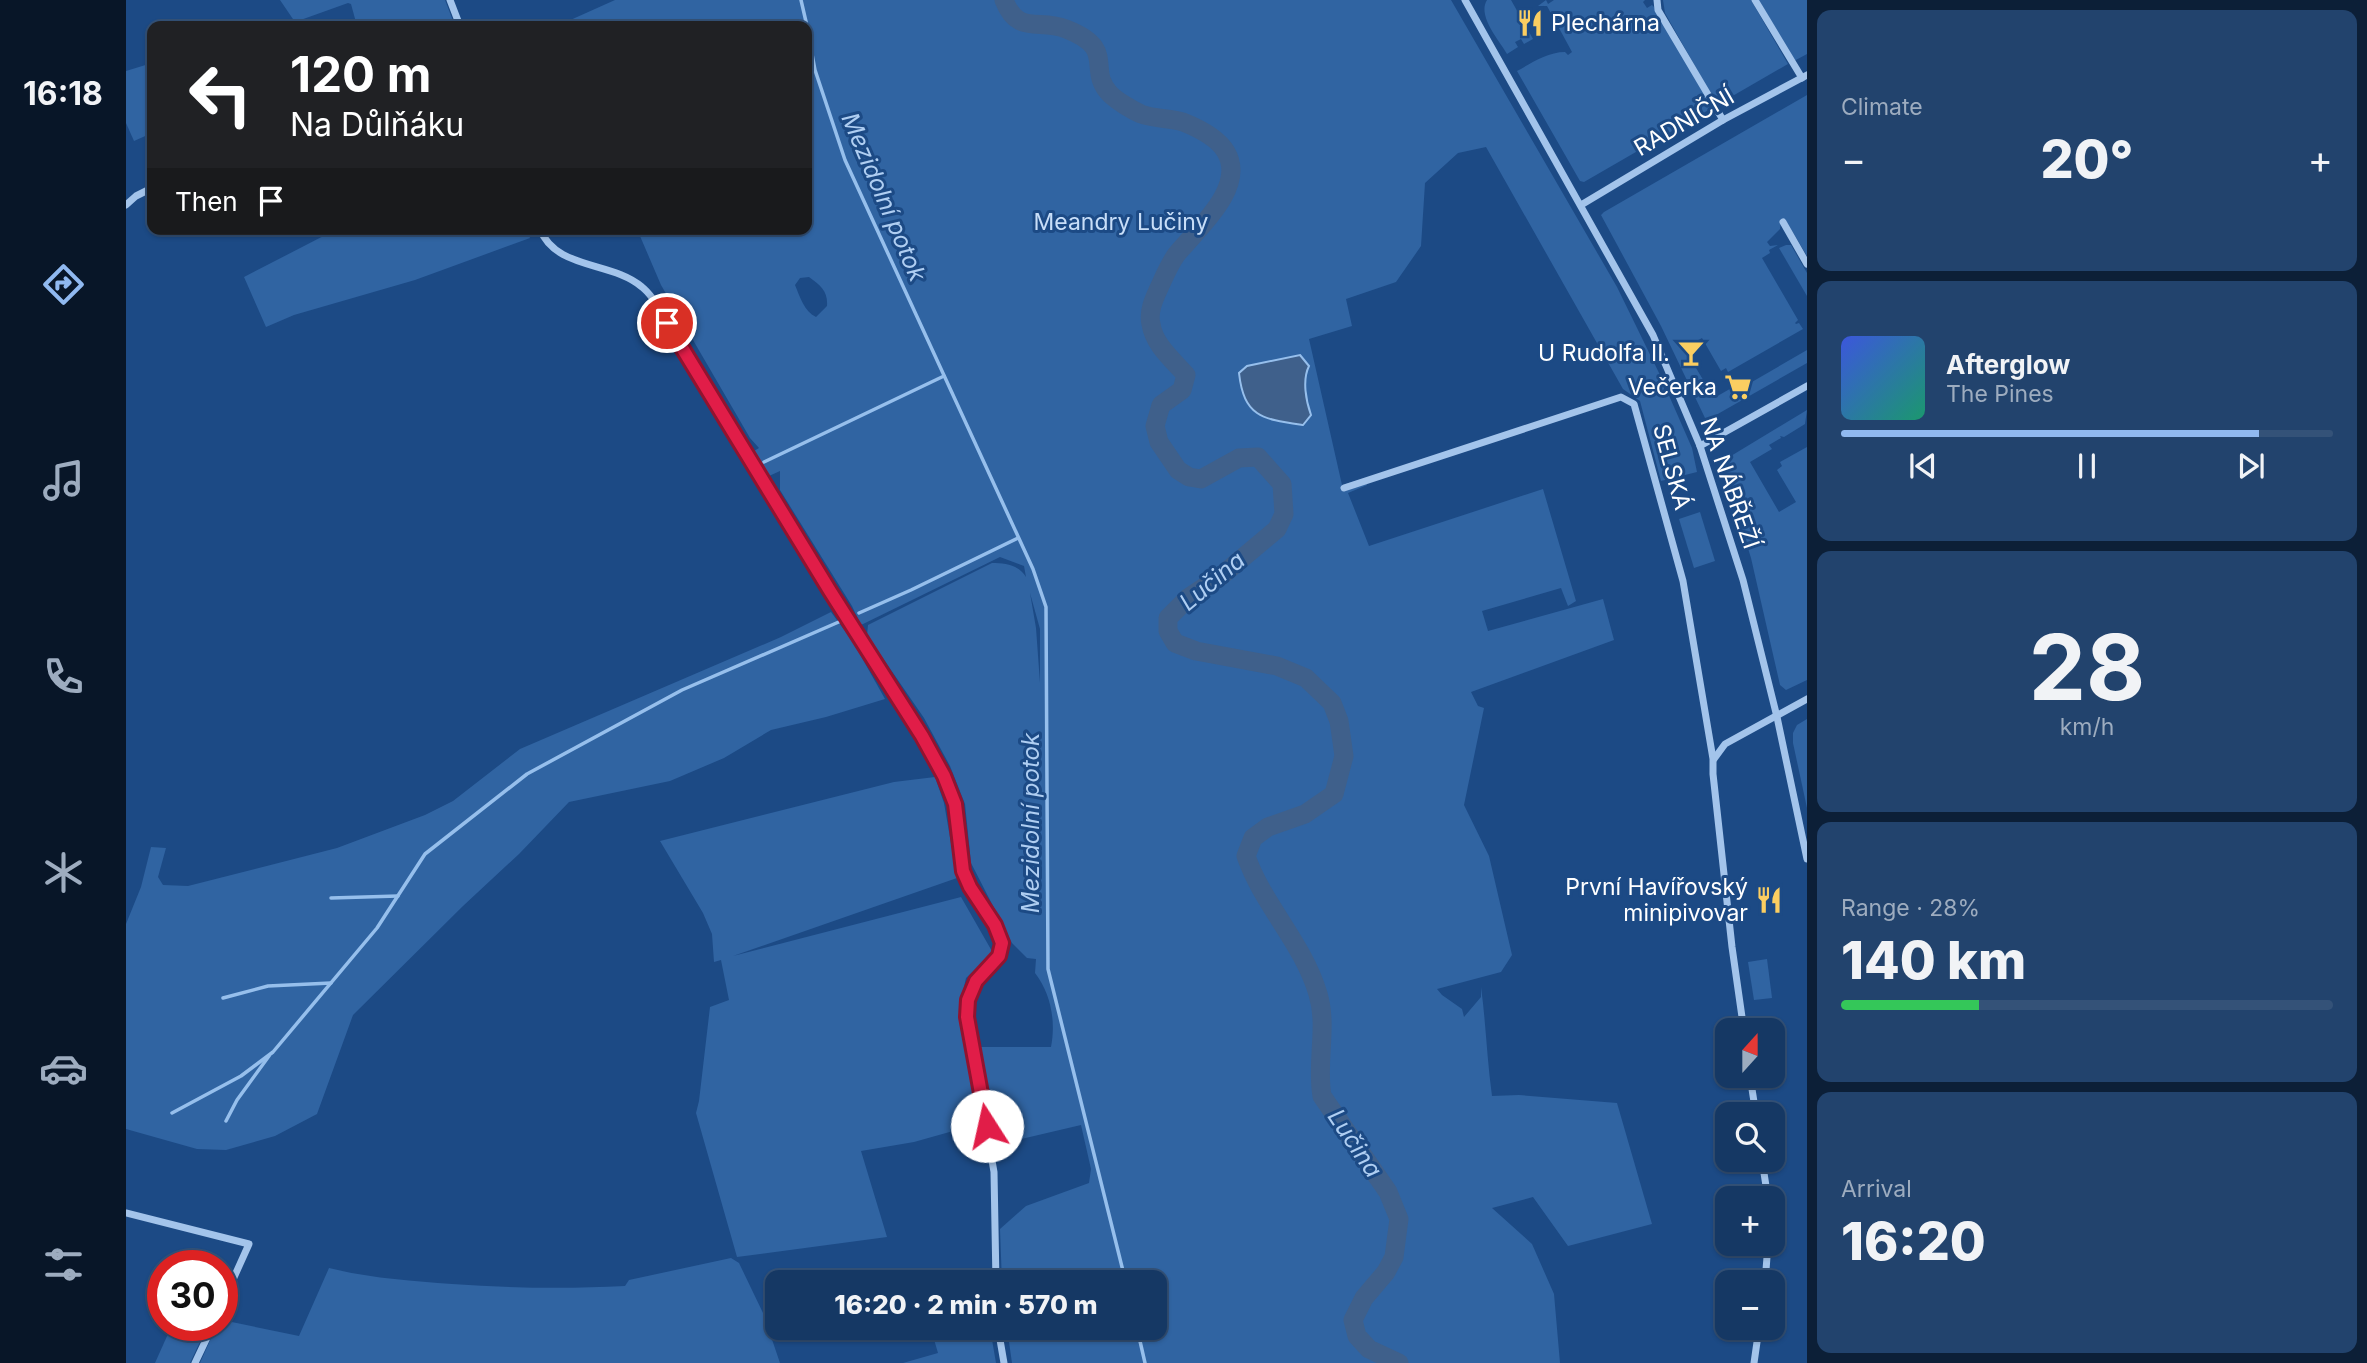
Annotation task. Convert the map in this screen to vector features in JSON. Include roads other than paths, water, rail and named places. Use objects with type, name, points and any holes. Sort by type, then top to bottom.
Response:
[{"type":"street","points":[[450,0],[458,21]]},
{"type":"street","name":"NA NÁBŘEŽÍ","points":[[1465,0],[1653,335],[1700,446],[1742,580],[1777,717],[1807,859]]},
{"type":"street","points":[[1657,0],[1658,10],[1723,120]]},
{"type":"street","points":[[1755,0],[1804,76]]},
{"type":"street","name":"RADNIČNÍ","points":[[1581,205],[1723,120],[1804,76]]},
{"type":"street","points":[[126,205],[147,190]]},
{"type":"street","points":[[1783,222],[1807,264]]},
{"type":"street","points":[[544,235],[553,249],[570,259],[629,279],[642,287],[653,299],[944,776],[955,804],[963,871],[970,887],[995,925],[1002,943],[999,956],[976,981],[968,1000],[967,1017],[993,1171],[996,1270]]},
{"type":"street","points":[[1700,446],[1807,386]]},
{"type":"street","name":"SELSKÁ","points":[[1344,488],[1621,397],[1634,404],[1683,581],[1713,759],[1732,947],[1742,1018]]},
{"type":"street","points":[[1713,759],[1725,744],[1807,699]]},
{"type":"street","points":[[126,1213],[250,1244],[238,1270]]},
{"type":"street","points":[[1000,1340],[1004,1363]]},
{"type":"street","points":[[1754,1363],[1757,1340]]},
{"type":"street","points":[[195,1363],[205,1341]]},
{"type":"waterway","name":"Mezidolní potok","points":[[801,0],[806,21]]},
{"type":"waterway","name":"Lučina","points":[[1004,0],[1016,18],[1023,22],[1056,26],[1082,37],[1096,52],[1103,85],[1113,97],[1141,114],[1183,122],[1201,130],[1222,147],[1231,166],[1225,194],[1173,259],[1152,305],[1150,319],[1156,339],[1186,375],[1182,390],[1161,405],[1155,426],[1159,442],[1178,470],[1189,477],[1201,479],[1239,458],[1258,457],[1282,484],[1284,514],[1277,529],[1221,576],[1188,598],[1168,618],[1168,631],[1175,643],[1196,651],[1277,666],[1306,678],[1332,703],[1339,721],[1344,756],[1334,794],[1305,814],[1268,827],[1253,838],[1246,856],[1262,891],[1303,958],[1318,994],[1322,1019],[1322,1096],[1388,1192],[1399,1219],[1394,1257],[1386,1272],[1364,1298],[1353,1320],[1357,1336],[1369,1349],[1399,1363]]},
{"type":"waterway","name":"Mezidolní potok","points":[[812,54],[845,160],[1033,569],[1046,607],[1048,969],[1123,1270]]},
{"type":"waterway","name":"Mezidolní potok","points":[[764,462],[944,376]]},
{"type":"waterway","points":[[859,613],[1018,538]]},
{"type":"waterway","points":[[172,1113],[241,1076],[273,1052],[377,928],[425,854],[527,774],[682,690],[841,621]]},
{"type":"waterway","points":[[331,898],[398,896]]},
{"type":"waterway","points":[[223,998],[268,986],[331,983]]},
{"type":"waterway","points":[[226,1121],[237,1100],[269,1056]]},
{"type":"waterway","name":"Mezidolní potok","points":[[1140,1340],[1145,1363]]},
{"type":"place","name":"Plechárna","points":[[1530,23]]},
{"type":"place","name":"U Rudolfa II.","points":[[1691,353]]},
{"type":"place","name":"Večerka","points":[[1738,387]]},
{"type":"place","name":"První Havířovský minipivovar","points":[[1769,900]]},
{"type":"park label","name":"Meandry Lučiny","points":[[1121,222]]}]
